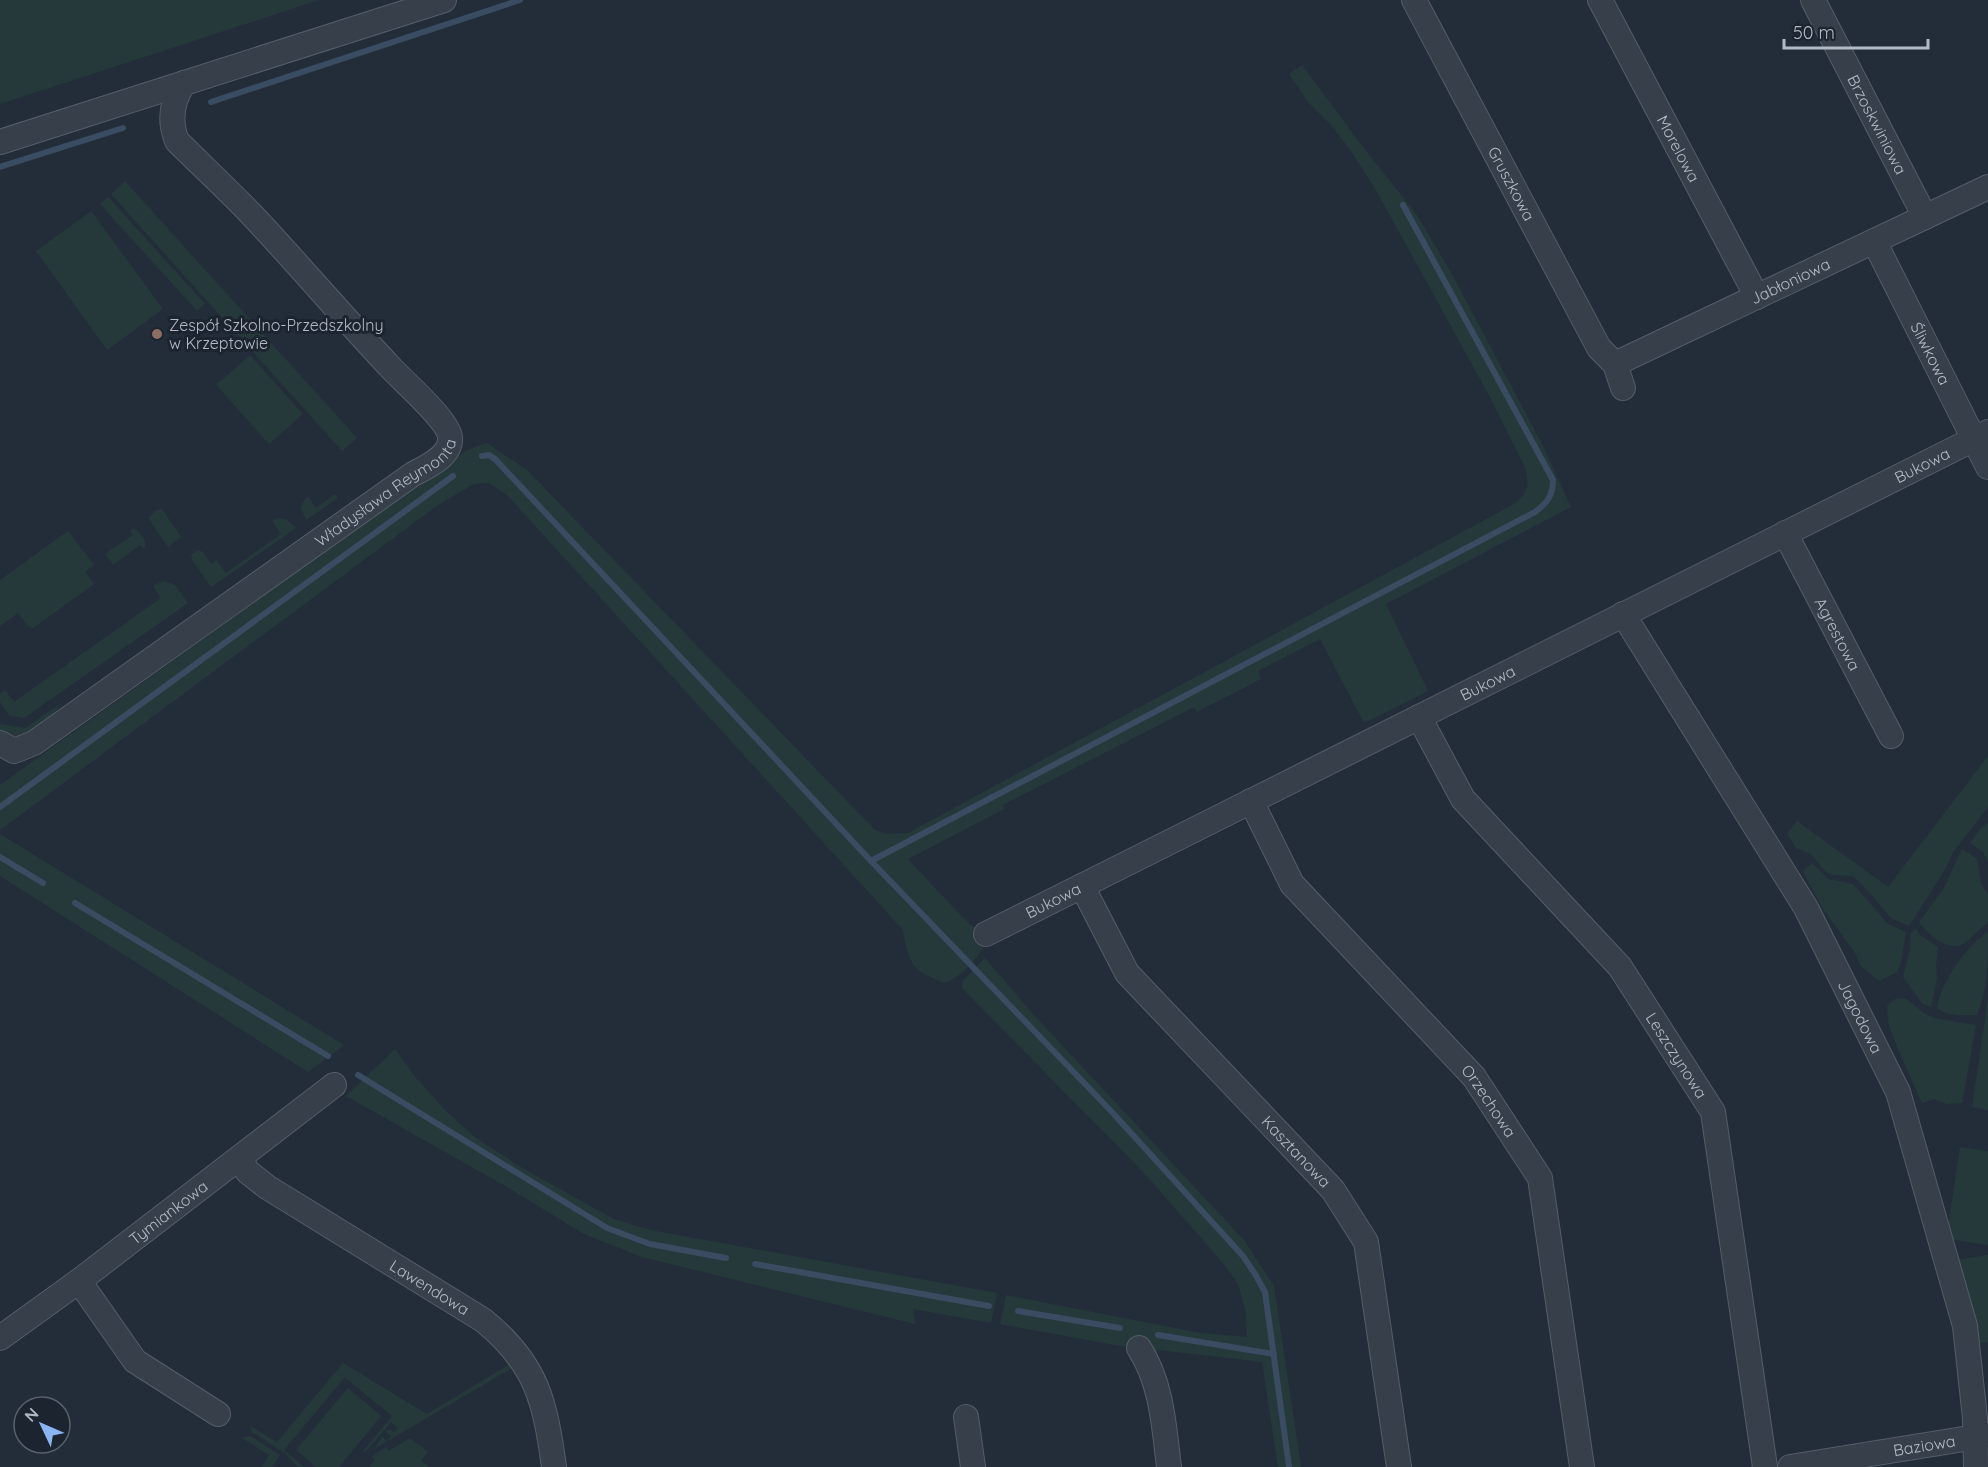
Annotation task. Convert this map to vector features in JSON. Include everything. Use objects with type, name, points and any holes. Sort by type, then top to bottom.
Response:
[{"type":"street","points":[[0,142],[444,0]]},
{"type":"street","name":"Gruszkowa","points":[[1414,0],[1599,348],[1615,364]]},
{"type":"street","name":"Morelowa","points":[[1600,0],[1756,297]]},
{"type":"street","name":"Brzoskwiniowa","points":[[1813,0],[1925,217]]},
{"type":"street","points":[[172,128],[175,98],[184,83]]},
{"type":"street","name":"Władysława Reymonta","points":[[0,743],[14,751],[34,743],[404,481],[432,464],[449,445],[450,438],[443,422],[390,368],[254,217],[177,141],[172,128],[140,106],[127,101]]},
{"type":"street","name":"Jabłoniowa","points":[[1615,364],[1988,187]]},
{"type":"street","name":"Śliwkowa","points":[[1874,241],[1981,435],[1988,467]]},
{"type":"street","points":[[1615,364],[1623,388]]},
{"type":"street","name":"Bukowa","points":[[986,934],[1981,435]]},
{"type":"street","name":"Agrestowa","points":[[1785,533],[1891,736]]},
{"type":"street","name":"Jagodowa","points":[[1623,614],[1806,908],[1898,1092],[1965,1326],[1982,1436],[1976,1467]]},
{"type":"street","name":"Leszczynowa","points":[[1419,717],[1463,799],[1620,968],[1713,1112],[1766,1467]]},
{"type":"street","name":"Orzechowa","points":[[1251,801],[1292,884],[1474,1077],[1540,1178],[1582,1467]]},
{"type":"street","name":"Kasztanowa","points":[[1082,886],[1127,973],[1333,1190],[1366,1242],[1399,1467]]},
{"type":"street","name":"Tymiankowa","points":[[0,1338],[79,1281],[334,1085]]},
{"type":"street","name":"Lawendowa","points":[[238,1159],[248,1173],[267,1187],[483,1320],[508,1342],[528,1368],[543,1401],[548,1420],[554,1467]]},
{"type":"street","points":[[79,1281],[135,1361],[218,1414]]},
{"type":"street","points":[[1138,1348],[1147,1361],[1156,1386],[1169,1467]]},
{"type":"street","points":[[966,1417],[973,1467]]},
{"type":"street","name":"Baziowa","points":[[1790,1467],[1982,1436]]},
{"type":"green space","points":[[0,0],[319,0],[0,104]]},
{"type":"green space","points":[[1302,65],[1417,215],[1453,276],[1543,446],[1571,507],[1386,604],[1428,691],[1364,723],[1320,639],[1258,671],[1261,679],[1197,712],[1194,707],[1003,805],[1004,809],[908,859],[967,922],[977,929],[986,943],[969,966],[952,979],[945,983],[925,974],[914,965],[910,959],[903,930],[508,496],[489,483],[474,484],[438,505],[0,830],[0,785],[467,450],[487,443],[528,471],[875,830],[888,834],[908,833],[1514,504],[1523,496],[1528,486],[1526,469],[1491,399],[1376,190],[1351,151],[1331,125],[1308,102],[1289,74]]},
{"type":"green space","points":[[125,181],[357,438],[342,451],[111,194]]},
{"type":"green space","points":[[108,197],[205,304],[197,311],[100,204]]},
{"type":"green space","points":[[91,211],[163,309],[107,350],[36,251]]},
{"type":"green space","points":[[250,355],[303,414],[269,444],[216,385]]},
{"type":"green space","points":[[335,494],[338,498],[306,520],[301,508],[308,496],[316,508]]},
{"type":"green space","points":[[162,509],[181,537],[168,547],[148,518],[157,510]]},
{"type":"green space","points":[[277,518],[286,519],[296,528],[211,587],[192,560],[191,555],[198,550],[203,552],[211,564],[216,560],[226,573],[281,534],[272,521]]},
{"type":"green space","points":[[134,529],[144,539],[146,544],[144,549],[140,545],[113,565],[105,554],[133,535],[130,530]]},
{"type":"green space","points":[[68,531],[94,565],[85,572],[94,584],[33,628],[29,627],[18,613],[0,626],[0,580]]},
{"type":"green space","points":[[163,581],[175,585],[188,603],[24,718],[10,716],[0,702],[0,694],[5,690],[14,702],[161,598],[153,586]]},
{"type":"green space","points":[[59,704],[52,721],[20,737],[0,731],[0,724],[26,728]]},
{"type":"green space","points":[[1988,756],[1988,807],[1954,851],[1943,873],[1909,926],[1891,918],[1853,876],[1833,875],[1825,871],[1811,854],[1796,848],[1787,834],[1797,821],[1888,887]]},
{"type":"green space","points":[[1988,823],[1988,862],[1983,852],[1970,843],[1981,828]]},
{"type":"green space","points":[[0,834],[344,1045],[308,1072],[0,876]]},
{"type":"green space","points":[[1962,849],[1977,859],[1981,884],[1988,894],[1988,923],[1965,943],[1955,946],[1937,940],[1919,922],[1944,888]]},
{"type":"green space","points":[[1812,863],[1828,879],[1853,884],[1888,924],[1906,932],[1901,963],[1897,972],[1879,981],[1860,965],[1855,953],[1821,906],[1803,871]]},
{"type":"green space","points":[[1916,928],[1920,935],[1938,947],[1937,979],[1931,1007],[1922,1003],[1903,977],[1910,950],[1911,933]]},
{"type":"green space","points":[[1988,932],[1985,985],[1977,1015],[1956,1015],[1937,1008],[1939,998],[1956,965]]},
{"type":"green space","points":[[985,958],[1032,1013],[1244,1240],[1274,1286],[1301,1467],[1278,1467],[1262,1362],[1115,1345],[1000,1324],[1006,1295],[1200,1333],[1247,1337],[1246,1313],[1238,1284],[1223,1263],[1145,1174],[962,988],[963,981]]},
{"type":"green space","points":[[1905,998],[1934,1018],[1976,1025],[1962,1103],[1947,1104],[1934,1099],[1922,1103],[1889,1026],[1887,1006],[1895,999]]},
{"type":"green space","points":[[1988,999],[1988,1110],[1972,1107]]},
{"type":"green space","points":[[395,1049],[416,1078],[445,1110],[476,1138],[524,1169],[614,1219],[650,1230],[997,1293],[991,1323],[913,1309],[915,1324],[642,1257],[582,1233],[509,1188],[346,1096]]},
{"type":"green space","points":[[1960,1147],[1988,1151],[1988,1245],[1948,1239]]},
{"type":"green space","points":[[1988,1255],[1988,1342],[1977,1344],[1955,1260]]},
{"type":"green space","points":[[343,1363],[427,1414],[510,1364],[512,1368],[374,1449],[382,1437],[387,1441],[391,1436],[386,1432],[389,1429],[394,1432],[398,1428],[391,1422],[365,1452],[363,1451],[392,1416],[345,1377],[284,1450],[304,1467],[298,1467],[285,1453],[252,1432],[250,1426],[277,1442]]},
{"type":"green space","points":[[348,1388],[381,1416],[339,1467],[316,1467],[296,1450]]},
{"type":"green space","points":[[250,1436],[280,1455],[272,1467],[262,1467],[269,1455],[242,1438]]},
{"type":"green space","points":[[410,1438],[428,1452],[421,1461],[429,1467],[369,1467],[375,1460],[372,1456],[386,1447],[389,1451]]},
{"type":"waterway","points":[[211,102],[520,0]]},
{"type":"waterway","points":[[0,167],[123,128]]},
{"type":"waterway","points":[[871,861],[1535,512],[1546,502],[1552,490],[1553,480],[1403,205]]},
{"type":"waterway","points":[[482,456],[489,455],[495,459],[871,861],[1111,1111],[1243,1256],[1265,1292],[1289,1467]]},
{"type":"waterway","points":[[0,807],[453,476]]},
{"type":"waterway","points":[[0,857],[43,883]]},
{"type":"waterway","points":[[75,903],[328,1056]]},
{"type":"waterway","points":[[358,1075],[607,1228],[650,1244],[726,1258]]},
{"type":"waterway","points":[[755,1264],[989,1306]]},
{"type":"waterway","points":[[1018,1311],[1120,1328]]},
{"type":"waterway","points":[[1158,1335],[1274,1354]]},
{"type":"place","name":"Zespół Szkolno-Przedszkolny w Krzeptowie","points":[[157,334]]}]
